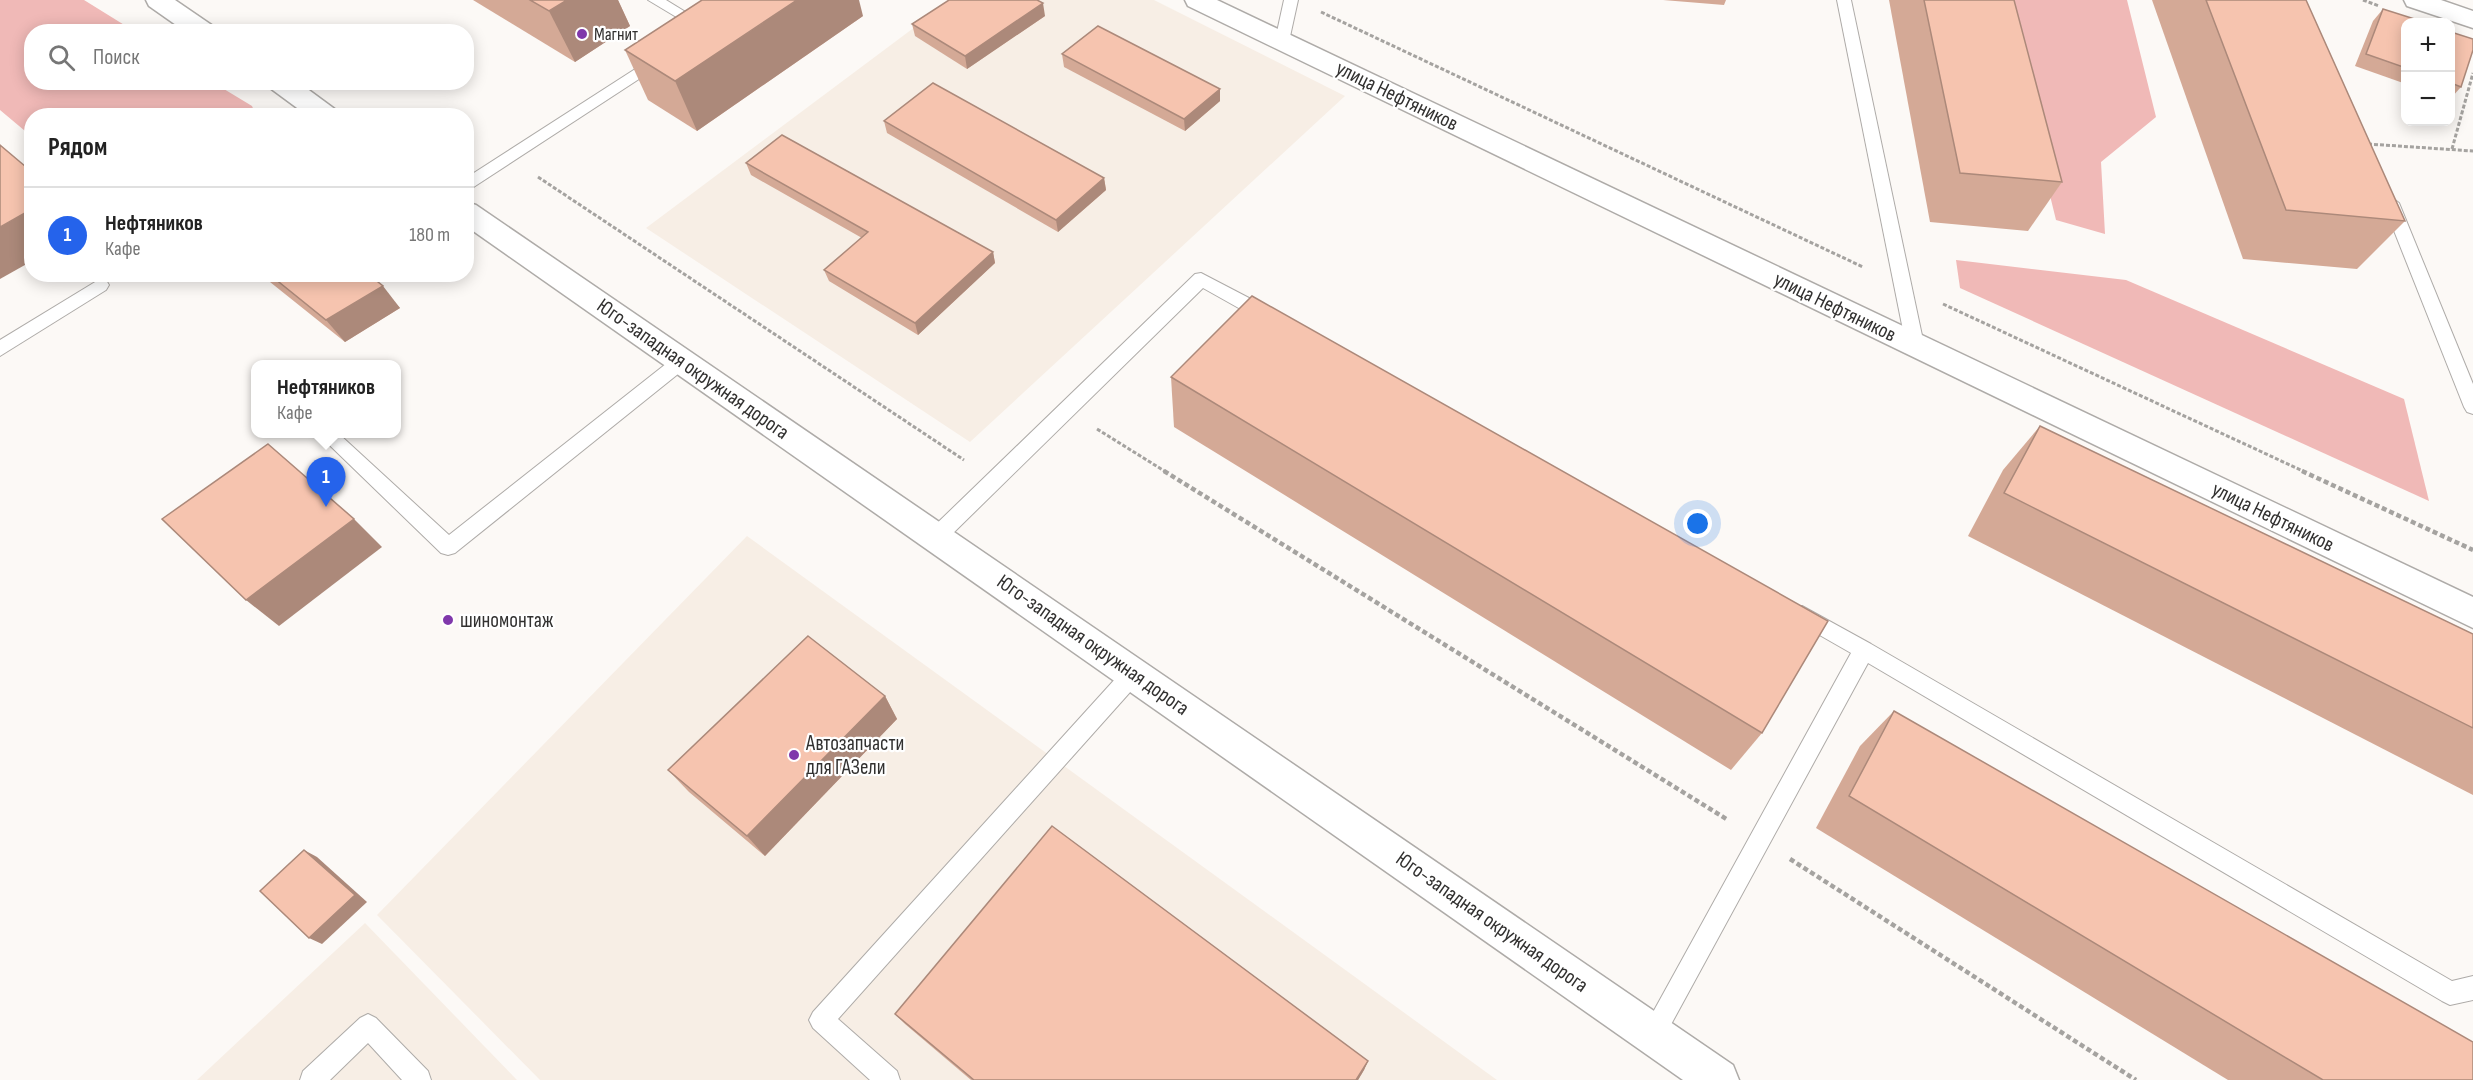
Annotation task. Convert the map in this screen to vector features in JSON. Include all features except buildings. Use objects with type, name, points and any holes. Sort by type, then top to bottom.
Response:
[{"type":"main road","points":[[158,0],[192,24]]},
{"type":"main road","name":"улица Нефтяников","points":[[1197,0],[2473,613]]},
{"type":"main road","points":[[2432,3],[2473,20]]},
{"type":"main road","points":[[290,90],[316,108]]},
{"type":"main road","name":"Юго-западная окружная дорога","points":[[474,218],[1718,1080]]},
{"type":"lane","points":[[655,0],[710,25],[686,41]]},
{"type":"lane","points":[[1282,41],[1291,0]]},
{"type":"lane","points":[[1844,0],[1915,345]]},
{"type":"lane","points":[[474,181],[666,54]]},
{"type":"lane","points":[[2367,144],[2473,407]]},
{"type":"lane","points":[[936,537],[1202,279],[1284,325]]},
{"type":"lane","points":[[0,349],[100,285]]},
{"type":"lane","points":[[331,438],[448,547],[682,361]]},
{"type":"lane","points":[[1781,603],[2450,993],[2473,988]]},
{"type":"lane","points":[[1654,1034],[1864,650]]},
{"type":"lane","points":[[888,1080],[821,1020],[1133,674]]},
{"type":"lane","points":[[312,1080],[368,1026],[419,1080]]},
{"type":"path","points":[[2452,149],[2473,74]]},
{"type":"path","points":[[2367,144],[2473,151]]},
{"type":"path","points":[[509,158],[994,480]]},
{"type":"path","points":[[1066,410],[1760,839],[2136,1080]]},
{"type":"shaded area","points":[[0,0],[84,0],[123,24],[24,24],[24,90],[226,90],[253,108],[24,108],[24,130],[0,110]]},
{"type":"shaded area","points":[[951,0],[1154,0],[1345,96],[970,442],[646,228]]},
{"type":"shaded area","points":[[2002,0],[2127,0],[2156,117],[2101,162],[2105,234],[2056,220]]},
{"type":"shaded area","points":[[1956,260],[2126,280],[2404,399],[2429,501],[1960,288]]},
{"type":"shaded area","points":[[747,536],[1497,1080],[540,1080],[377,915]]},
{"type":"shaded area","points":[[365,923],[517,1080],[197,1080]]},
{"type":"place","name":"Магнит","points":[[582,34]]},
{"type":"place","name":"Нефтяников","points":[[326,507]]},
{"type":"place","name":"шиномонтаж","points":[[448,620]]},
{"type":"place","name":"Автозапчасти для ГАЗели","points":[[794,755]]}]
